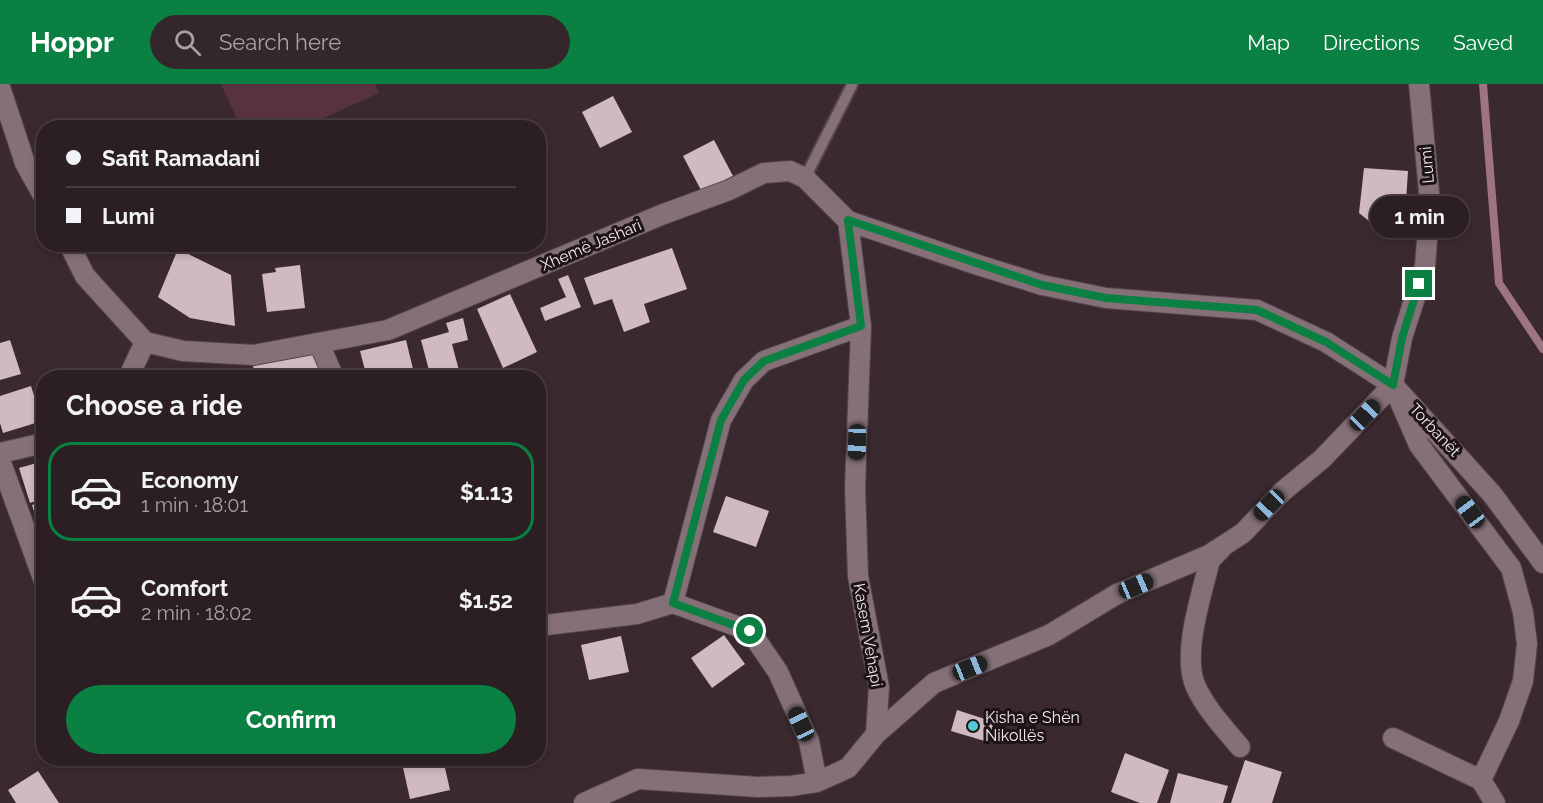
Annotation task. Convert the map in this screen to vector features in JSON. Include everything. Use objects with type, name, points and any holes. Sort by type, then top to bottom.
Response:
[{"type":"street","name":"Lumi","points":[[1393,385],[1402,338],[1425,266],[1430,203],[1419,84]]},
{"type":"street","points":[[0,87],[26,164],[36,182]]},
{"type":"street","name":"Xhemë Jashari","points":[[145,342],[183,351],[254,355],[388,330],[661,215],[729,190],[764,173],[790,171],[806,178]]},
{"type":"street","points":[[806,178],[848,220]]},
{"type":"street","name":"Torbanët","points":[[848,220],[1042,285],[1106,298],[1257,310],[1326,342],[1393,385],[1492,494],[1543,563]]},
{"type":"street","name":"Kasem Vehapi","points":[[848,220],[861,326],[855,488],[858,576],[879,687],[876,734]]},
{"type":"street","points":[[73,252],[85,276],[145,342],[132,370]]},
{"type":"street","points":[[673,603],[721,420],[744,380],[764,361],[861,326]]},
{"type":"street","points":[[319,343],[331,370]]},
{"type":"street","points":[[584,803],[638,779],[791,786],[817,782],[848,768],[876,734],[934,683],[1049,635],[1117,594],[1209,555],[1243,533],[1283,491],[1322,459],[1393,385],[1419,445],[1510,568],[1523,612],[1527,644],[1523,681],[1509,721],[1480,780]]},
{"type":"street","points":[[0,453],[36,445]]},
{"type":"street","points":[[0,460],[36,559]]},
{"type":"street","points":[[1229,542],[1210,560],[1191,654],[1195,686],[1214,716],[1240,747]]},
{"type":"street","points":[[546,625],[637,614],[673,603],[750,631],[778,672],[809,741],[817,782]]},
{"type":"street","points":[[1393,738],[1480,780],[1495,803]]},
{"type":"lane","points":[[806,178],[852,85]]},
{"type":"shaded area","points":[[221,84],[375,84],[379,93],[319,120],[238,120]]},
{"type":"building","points":[[613,96],[632,132],[600,148],[582,112]]},
{"type":"building","points":[[714,140],[733,176],[702,192],[683,156]]},
{"type":"building","points":[[1364,168],[1408,171],[1404,231],[1379,229],[1359,213]]},
{"type":"building","points":[[672,248],[687,289],[644,304],[650,322],[624,332],[612,299],[594,305],[584,278]]},
{"type":"building","points":[[177,252],[184,252],[231,275],[235,326],[190,318],[158,297]]},
{"type":"building","points":[[300,265],[305,308],[267,312],[262,274],[276,272],[275,268]]},
{"type":"building","points":[[568,275],[581,307],[545,321],[540,308],[566,297],[558,279]]},
{"type":"building","points":[[510,294],[537,352],[503,368],[477,309]]},
{"type":"building","points":[[463,318],[468,340],[452,344],[459,370],[429,370],[421,340],[449,332],[446,323]]},
{"type":"building","points":[[10,340],[21,374],[0,380],[0,343]]},
{"type":"building","points":[[406,340],[413,369],[365,370],[360,351]]},
{"type":"building","points":[[319,353],[322,370],[254,370],[253,365]]},
{"type":"building","points":[[31,386],[36,402],[36,423],[3,433],[0,423],[0,396]]},
{"type":"building","points":[[36,463],[36,501],[30,503],[19,468]]},
{"type":"building","points":[[726,496],[769,511],[756,547],[713,532]]},
{"type":"building","points":[[36,504],[36,518],[32,505]]},
{"type":"building","points":[[724,635],[745,664],[712,688],[691,658]]},
{"type":"building","points":[[621,636],[629,672],[589,680],[581,645]]},
{"type":"building","name":"Kisha e Shën Nikollës","points":[[957,710],[994,722],[988,742],[951,731]]},
{"type":"building","points":[[1125,753],[1169,770],[1157,803],[1140,803],[1111,792]]},
{"type":"building","points":[[1245,760],[1282,772],[1272,803],[1231,803]]},
{"type":"building","points":[[403,766],[445,766],[450,790],[410,799]]},
{"type":"building","points":[[38,771],[59,803],[16,803],[8,790]]},
{"type":"building","points":[[1178,773],[1228,786],[1223,803],[1170,803]]},
{"type":"waterway","points":[[1483,84],[1499,283],[1543,349]]},
{"type":"place","name":"Kisha e Shën Nikollës","points":[[973,726]]},
{"type":"route","points":[[750,631],[673,603],[682,563],[721,420],[744,380],[764,361],[861,326],[848,220],[1042,285],[1106,298],[1257,310],[1326,342],[1393,385],[1402,338],[1419,284]]}]
